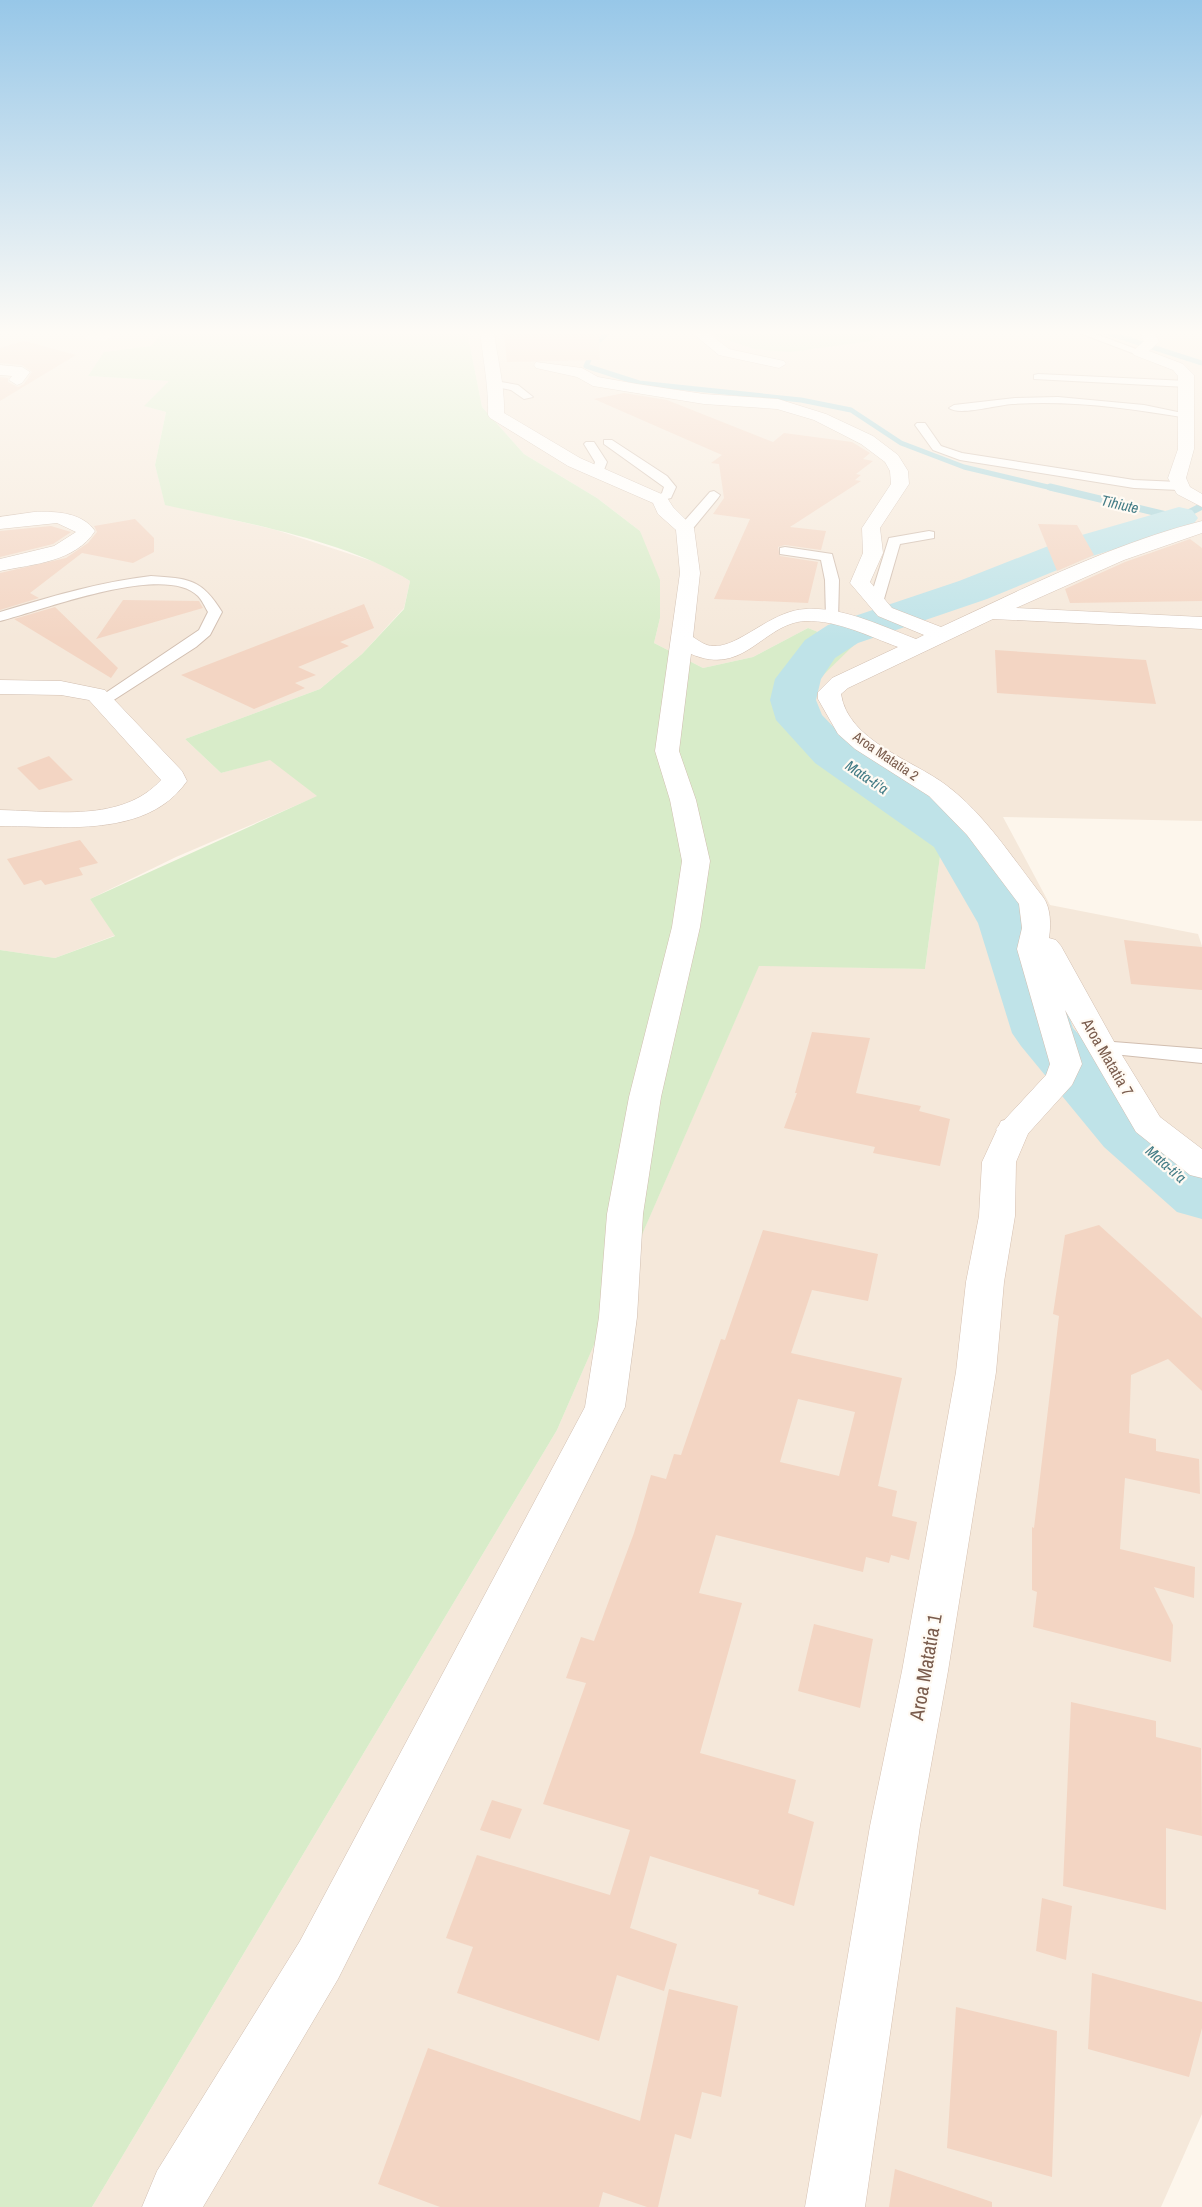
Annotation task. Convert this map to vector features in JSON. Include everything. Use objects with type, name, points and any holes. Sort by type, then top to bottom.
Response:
[{"type":"street","points":[[172,2207],[178,2192],[319,1960],[605,1407],[618,1317],[625,1214],[645,1097],[686,927],[696,861],[682,800],[667,751],[690,573],[685,529],[665,510],[659,499],[574,462],[528,434]]},
{"type":"street","points":[[855,434],[867,440],[892,459],[899,471],[900,484],[871,528],[873,553],[860,583],[882,609],[918,637]]},
{"type":"street","points":[[1186,434],[1188,468],[1177,478],[1179,486],[1202,502]]},
{"type":"street","points":[[0,523],[45,516],[78,522],[86,531],[83,539],[71,547],[0,565]]},
{"type":"street","name":"Aroa Matatia 2","points":[[1028,1114],[1061,1078],[1066,1064],[1063,1046],[1032,950],[1036,928],[1033,903],[976,829],[938,791],[864,744],[846,729],[830,699],[829,692],[840,683],[918,637],[941,635],[987,612],[1117,556],[1202,527]]},
{"type":"street","points":[[987,612],[1202,623]]},
{"type":"street","points":[[682,640],[705,652],[722,653],[790,618],[805,615],[840,619],[887,636],[918,637]]},
{"type":"street","points":[[0,687],[61,688],[97,695],[173,776],[174,781],[168,792],[138,810],[116,815],[0,818]]},
{"type":"street","name":"Aroa Matatia 7","points":[[1036,928],[1101,1047],[1148,1124],[1202,1167]]},
{"type":"street","name":"Aroa Matatia 1","points":[[835,2207],[895,1826],[976,1372],[985,1282],[997,1216],[999,1162],[1028,1114]]},
{"type":"lane","points":[[928,434],[938,447],[960,456],[1134,484],[1179,486]]},
{"type":"lane","points":[[608,442],[663,479],[670,487],[667,495],[659,499]]},
{"type":"lane","points":[[590,444],[601,462],[598,472]]},
{"type":"lane","points":[[685,529],[714,495]]},
{"type":"lane","points":[[882,609],[877,599],[894,541],[929,535]]},
{"type":"lane","points":[[785,551],[827,557],[840,619]]},
{"type":"lane","points":[[0,617],[131,582],[169,581],[192,585],[200,591],[215,612],[205,632],[186,648],[103,700]]},
{"type":"lane","points":[[1101,1047],[1202,1056]]},
{"type":"shaded area","points":[[0,434],[161,434],[155,465],[165,504],[276,530],[384,565],[410,581],[404,608],[362,654],[320,689],[185,739],[221,773],[270,759],[318,796],[176,857],[90,899],[116,935],[55,958],[0,950]]},
{"type":"shaded area","points":[[506,434],[1202,434],[1202,821],[1003,817],[1050,905],[1198,934],[1202,946],[1202,2114],[1161,2207],[92,2207],[557,1430],[759,965],[925,969],[945,819],[887,772],[836,740],[810,704],[808,690],[852,646],[808,628],[753,657],[703,668],[654,643],[660,618],[640,531],[597,498],[524,454]]},
{"type":"green space","points":[[161,434],[506,434],[524,454],[597,498],[640,531],[660,580],[660,618],[654,643],[703,668],[753,657],[808,628],[853,646],[808,690],[812,705],[819,718],[838,739],[894,777],[945,819],[925,969],[759,966],[557,1430],[92,2207],[0,2207],[0,950],[55,958],[115,936],[90,899],[317,796],[270,760],[221,773],[185,739],[320,689],[362,654],[404,609],[410,581],[355,554],[324,543],[165,505],[155,465]]},
{"type":"building","points":[[674,434],[753,434],[773,442],[783,434],[792,434],[852,442],[870,453],[863,459],[873,461],[856,474],[861,475],[855,480],[861,481],[790,527],[826,531],[821,550],[785,545],[778,547],[780,556],[818,562],[808,603],[714,599],[750,519],[713,514],[724,498],[719,464],[711,463],[722,455]]},
{"type":"building","points":[[135,519],[154,538],[154,552],[133,563],[82,553],[30,593],[39,598],[0,610],[0,573],[66,558],[88,543],[97,532],[94,526]]},
{"type":"building","points":[[1038,524],[1077,525],[1094,555],[1057,571]]},
{"type":"building","points":[[51,526],[71,532],[53,544],[0,557],[0,531]]},
{"type":"building","points":[[1190,539],[1202,548],[1202,601],[1070,603],[1065,589],[1125,562]]},
{"type":"building","points":[[123,600],[199,601],[203,608],[96,639]]},
{"type":"building","points":[[364,604],[374,628],[340,642],[349,646],[298,667],[316,675],[295,683],[305,688],[254,709],[181,675]]},
{"type":"building","points":[[55,607],[118,668],[111,678],[14,619]]},
{"type":"building","points":[[995,650],[1146,660],[1156,704],[997,693]]},
{"type":"building","points":[[49,756],[73,780],[39,790],[17,768]]},
{"type":"building","points":[[80,840],[98,863],[79,868],[83,875],[45,885],[41,880],[24,885],[7,859]]},
{"type":"building","points":[[1124,940],[1202,947],[1202,990],[1131,984]]},
{"type":"building","points":[[812,1032],[870,1038],[856,1093],[921,1106],[919,1111],[950,1119],[940,1166],[873,1153],[875,1147],[784,1128],[797,1093],[795,1093]]},
{"type":"building","points":[[1099,1225],[1202,1318],[1202,1391],[1168,1359],[1131,1375],[1129,1433],[1156,1439],[1156,1451],[1199,1459],[1200,1494],[1125,1478],[1120,1549],[1195,1567],[1194,1598],[1154,1587],[1173,1625],[1171,1662],[1033,1627],[1037,1592],[1032,1590],[1032,1527],[1034,1528],[1059,1316],[1053,1314],[1065,1235]]},
{"type":"building","points":[[763,1230],[878,1254],[868,1301],[812,1290],[791,1353],[902,1378],[878,1486],[897,1491],[892,1516],[917,1522],[909,1560],[891,1555],[889,1563],[866,1557],[863,1572],[716,1535],[699,1593],[742,1603],[700,1753],[796,1780],[788,1813],[814,1822],[794,1906],[758,1894],[759,1890],[650,1856],[630,1928],[677,1944],[664,1991],[617,1975],[599,2041],[457,1993],[473,1947],[446,1938],[477,1855],[610,1895],[630,1830],[543,1804],[586,1683],[566,1678],[581,1637],[594,1641],[634,1533],[651,1475],[666,1479],[674,1454],[681,1455],[721,1339],[725,1340]],"holes":[[[798,1399],[855,1412],[839,1476],[780,1462]]]},
{"type":"building","points":[[814,1624],[873,1639],[860,1708],[798,1691]]},
{"type":"building","points":[[1071,1702],[1156,1721],[1156,1737],[1201,1748],[1202,1836],[1166,1828],[1166,1910],[1063,1886]]},
{"type":"building","points":[[492,1800],[522,1809],[510,1839],[480,1830]]},
{"type":"building","points":[[1042,1898],[1072,1906],[1066,1960],[1036,1951]]},
{"type":"building","points":[[1092,1973],[1202,2002],[1202,2028],[1189,2077],[1088,2049]]},
{"type":"building","points":[[669,1989],[738,2006],[721,2097],[702,2092],[691,2139],[675,2134],[658,2207],[647,2207],[603,2192],[599,2207],[440,2207],[378,2184],[428,2048],[640,2121]]},
{"type":"building","points":[[956,2007],[1057,2031],[1052,2177],[947,2148]]},
{"type":"building","points":[[895,2169],[992,2202],[992,2207],[889,2207]]},
{"type":"waterway","name":"Tihiute","points":[[887,434],[901,443],[964,467],[1056,489]]},
{"type":"waterway","name":"Tihiute","points":[[1050,487],[1179,518],[1202,506]]},
{"type":"waterway","name":"Mata-ti'a","points":[[1179,518],[1075,549],[973,590],[843,634],[820,649],[798,679],[793,700],[800,720],[832,753],[955,837],[1007,923],[1043,1033],[1128,1132],[1202,1195]]}]
